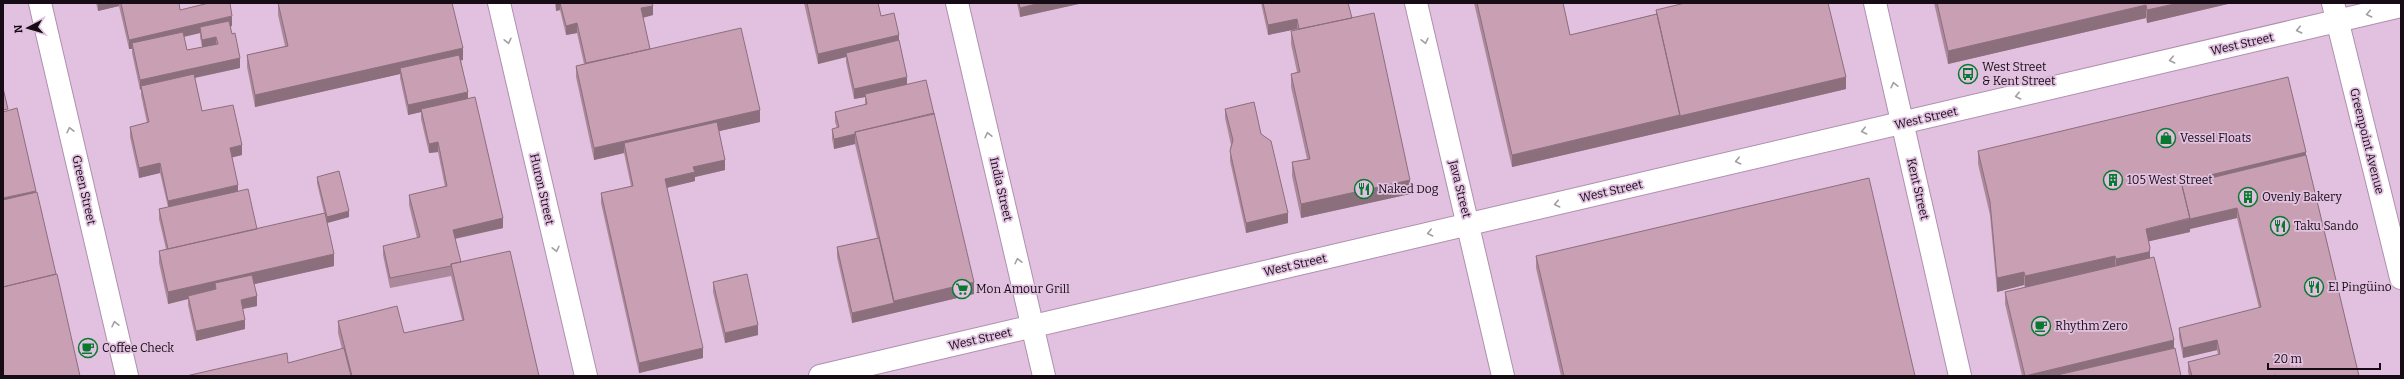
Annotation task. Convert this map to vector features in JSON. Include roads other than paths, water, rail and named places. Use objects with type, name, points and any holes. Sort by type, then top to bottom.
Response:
[{"type":"street","name":"Green Street","points":[[40,3],[127,376]]},
{"type":"street","name":"Huron Street","points":[[499,3],[586,376]]},
{"type":"street","name":"India Street","points":[[957,3],[1044,376]]},
{"type":"street","name":"Java Street","points":[[1416,3],[1504,376]]},
{"type":"street","name":"Kent Street","points":[[1875,3],[1960,376]]},
{"type":"street","name":"West Street","points":[[820,376],[1902,123],[2335,12],[2401,6]]},
{"type":"street","name":"Greenpoint Avenue","points":[[2335,12],[2401,278]]},
{"type":"place","name":"West Street & Kent Street","points":[[1968,74]]},
{"type":"place","name":"Vessel Floats","points":[[2166,138]]},
{"type":"place","name":"105 West Street","points":[[2113,180]]},
{"type":"place","name":"Naked Dog","points":[[1364,189]]},
{"type":"place","name":"Ovenly Bakery","points":[[2248,197]]},
{"type":"place","name":"Taku Sando","points":[[2280,226]]},
{"type":"place","name":"El Pingüino","points":[[2314,287]]},
{"type":"place","name":"Mon Amour Grill","points":[[962,289]]},
{"type":"place","name":"Rhythm Zero","points":[[2041,326]]},
{"type":"place","name":"Coffee Check","points":[[88,348]]}]
